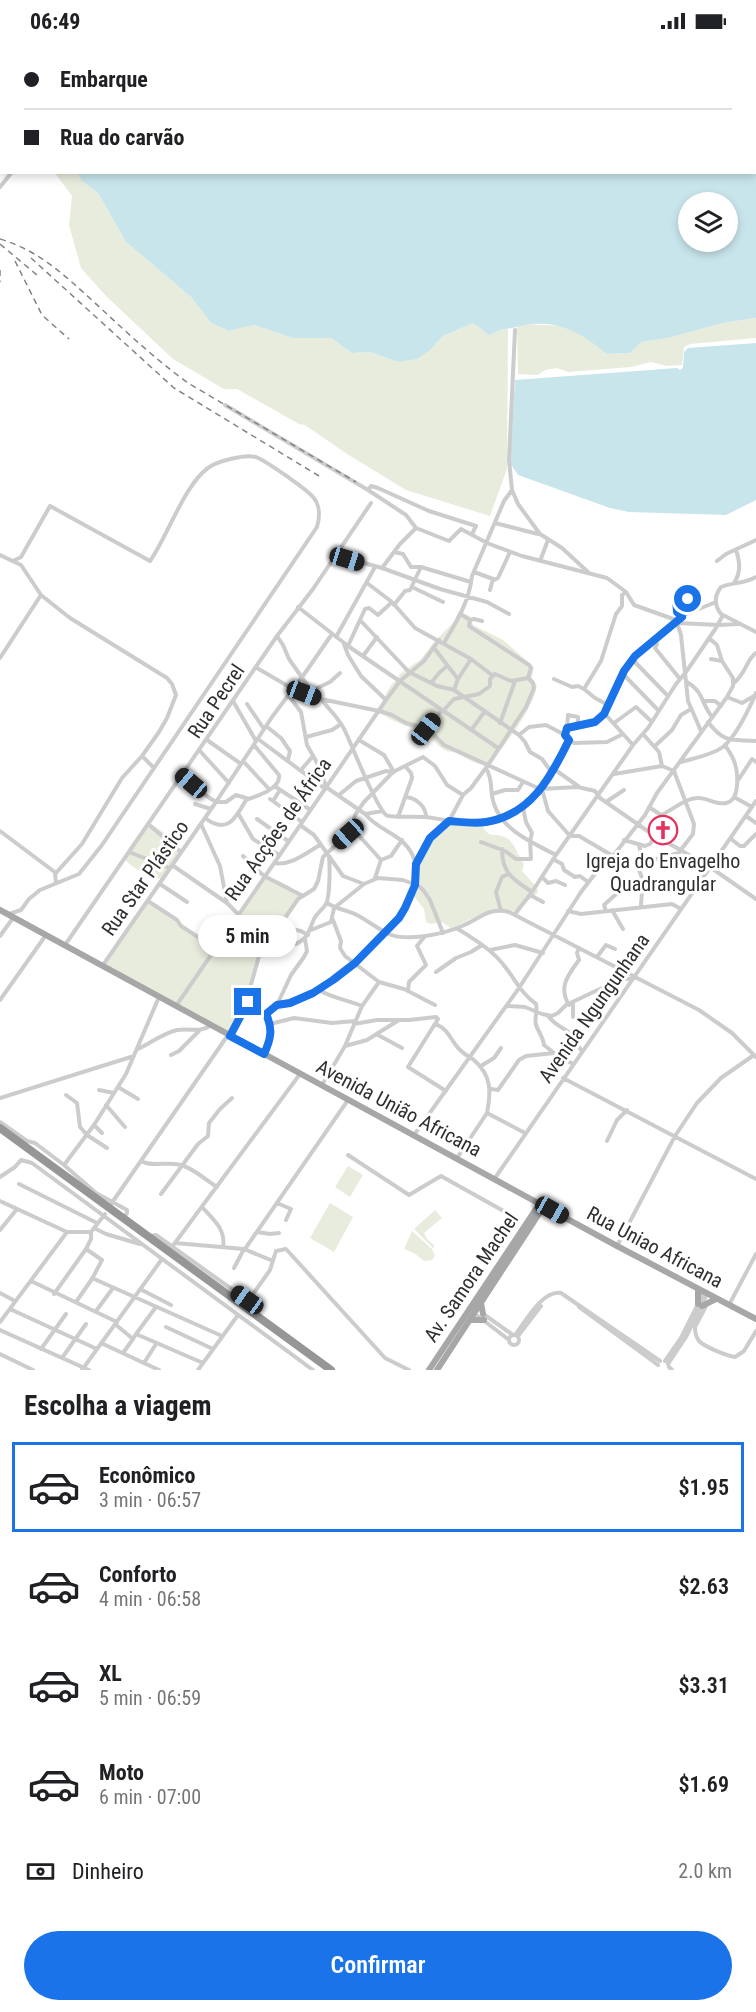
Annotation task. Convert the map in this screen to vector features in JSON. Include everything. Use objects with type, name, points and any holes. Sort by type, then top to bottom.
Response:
[{"type":"highway","points":[[0,1128],[322,1370]]},
{"type":"highway","points":[[0,1132],[332,1370]]},
{"type":"main road","name":"Avenida União Africana","points":[[0,910],[210,1026],[495,1178],[539,1206]]},
{"type":"main road","name":"Rua Uniao Africana","points":[[539,1206],[552,1210],[756,1319]]},
{"type":"main road","name":"Av. Samora Machel","points":[[429,1370],[481,1302],[539,1206]]},
{"type":"main road","name":"Av. Samora Machel","points":[[437,1370],[539,1206]]},
{"type":"main road","points":[[700,1305],[703,1292]]},
{"type":"main road","points":[[700,1305],[717,1299]]},
{"type":"main road","points":[[481,1302],[483,1317]]},
{"type":"main road","points":[[472,1312],[483,1317]]},
{"type":"street","points":[[0,187],[10,174]]},
{"type":"street","points":[[515,330],[509,460],[512,490],[518,504],[540,534],[562,548],[589,573]]},
{"type":"street","points":[[225,405],[368,490],[403,513],[416,528],[449,541],[459,529],[510,552],[607,578],[626,592],[634,605],[671,617],[677,622],[741,624]]},
{"type":"street","points":[[0,936],[10,916],[21,910],[34,894],[79,874],[102,845],[316,527],[319,513],[312,496],[255,457],[224,461],[214,464],[200,474],[150,561],[50,506],[21,557],[14,561]]},
{"type":"street","points":[[368,490],[371,486],[378,488],[429,511],[476,526],[472,534]]},
{"type":"street","points":[[482,621],[470,620],[462,615],[466,597],[504,501],[512,490]]},
{"type":"street","name":"Rua Pecrel","points":[[65,945],[371,503]]},
{"type":"street","points":[[495,524],[540,534]]},
{"type":"street","points":[[382,568],[416,528]]},
{"type":"street","points":[[540,561],[548,540]]},
{"type":"street","points":[[717,561],[756,540]]},
{"type":"street","points":[[734,583],[739,573],[736,550]]},
{"type":"street","points":[[394,552],[403,554],[410,567],[421,567],[471,582]]},
{"type":"street","points":[[490,590],[510,552]]},
{"type":"street","points":[[0,555],[14,561],[25,570],[41,595],[69,618],[167,678],[176,695],[159,732],[122,778],[93,828],[75,853],[56,873],[54,877],[56,883]]},
{"type":"street","points":[[335,555],[492,604],[509,614]]},
{"type":"street","name":"Rua Star Plástico","points":[[102,966],[211,810],[292,688],[334,635],[367,583],[375,566]]},
{"type":"street","points":[[386,700],[361,676],[348,656],[346,644],[366,608],[378,615],[405,591],[409,591],[421,567]]},
{"type":"street","points":[[474,572],[494,580]]},
{"type":"street","points":[[756,577],[721,587],[717,593],[716,602],[717,609],[723,615],[756,632]]},
{"type":"street","points":[[367,583],[393,603],[415,628],[471,659],[492,675]]},
{"type":"street","points":[[412,587],[443,602]]},
{"type":"street","points":[[584,689],[601,662],[616,614],[622,606],[622,595],[626,592]]},
{"type":"street","points":[[0,658],[41,595]]},
{"type":"street","points":[[682,617],[677,612],[675,600],[678,597],[688,599]]},
{"type":"street","points":[[567,728],[595,722],[604,714],[623,674],[641,649],[691,611],[716,602]]},
{"type":"street","points":[[298,607],[363,656],[498,748]]},
{"type":"street","name":"Rua Acções de África","points":[[176,1006],[309,809],[386,700],[400,681],[424,661],[441,642],[462,615]]},
{"type":"street","points":[[514,914],[531,893],[633,745],[652,722],[723,615]]},
{"type":"street","points":[[360,620],[409,672],[431,683],[454,690],[485,711],[519,735],[530,752],[542,759],[553,771],[578,787]]},
{"type":"street","points":[[470,620],[469,626],[530,665],[528,678]]},
{"type":"street","points":[[677,622],[686,672],[688,701],[701,731]]},
{"type":"street","points":[[277,636],[316,698]]},
{"type":"street","points":[[363,656],[377,637]]},
{"type":"street","points":[[709,638],[717,645],[722,661],[734,683]]},
{"type":"street","points":[[654,639],[657,645],[655,648],[680,679]]},
{"type":"street","points":[[0,651],[9,644]]},
{"type":"street","points":[[434,648],[458,679]]},
{"type":"street","points":[[414,1135],[507,1006],[588,882],[613,856],[650,807],[657,793],[721,706],[734,683],[744,674],[749,659],[756,653]]},
{"type":"street","points":[[454,690],[471,659]]},
{"type":"street","points":[[711,659],[722,661]]},
{"type":"street","points":[[633,660],[668,696]]},
{"type":"street","points":[[431,683],[447,666]]},
{"type":"street","points":[[256,668],[316,698],[379,711],[426,729],[444,745],[541,789],[578,787],[595,791],[606,802],[680,852],[712,865],[756,899]]},
{"type":"street","points":[[311,691],[330,682],[340,673]]},
{"type":"street","points":[[492,675],[496,673],[515,681],[528,678]]},
{"type":"street","points":[[623,674],[659,711]]},
{"type":"street","points":[[426,729],[453,699],[485,690],[490,686],[492,675]]},
{"type":"street","points":[[277,1005],[290,1003],[319,990],[355,963],[386,932],[405,908],[415,885],[416,864],[430,838],[449,821],[463,795],[487,766],[526,707],[534,688],[528,678]]},
{"type":"street","points":[[554,679],[572,687],[578,686],[608,705]]},
{"type":"street","points":[[500,723],[515,681]]},
{"type":"street","points":[[687,682],[701,693],[712,717]]},
{"type":"street","points":[[288,695],[302,715],[309,750],[320,768],[325,787]]},
{"type":"street","points":[[727,697],[742,703],[756,695]]},
{"type":"street","points":[[681,762],[708,754],[725,745],[756,695]]},
{"type":"street","points":[[322,700],[341,724],[387,816],[408,815],[449,821],[479,822],[499,818],[523,808],[541,789],[569,740]]},
{"type":"street","points":[[205,818],[223,825],[234,819],[246,800],[263,795],[269,789],[276,787],[280,779],[232,701]]},
{"type":"street","points":[[704,701],[715,701],[721,706]]},
{"type":"street","points":[[247,704],[265,728],[285,743],[290,751],[288,760]]},
{"type":"street","points":[[614,723],[636,707],[652,722]]},
{"type":"street","points":[[655,746],[672,730],[681,715],[691,709]]},
{"type":"street","points":[[472,729],[485,711]]},
{"type":"street","points":[[604,714],[633,745]]},
{"type":"street","points":[[565,735],[568,715],[578,717],[578,725]]},
{"type":"street","points":[[708,722],[720,736],[729,740],[756,741]]},
{"type":"street","points":[[306,737],[332,730],[341,724]]},
{"type":"street","points":[[519,735],[529,727],[546,725],[565,735],[574,743],[602,742],[623,734]]},
{"type":"street","points":[[643,734],[655,746],[662,766]]},
{"type":"street","points":[[207,740],[242,763],[269,789]]},
{"type":"street","points":[[359,740],[384,755],[393,772]]},
{"type":"street","points":[[256,741],[339,795],[365,814],[374,824],[402,840],[416,864]]},
{"type":"street","points":[[725,745],[734,761],[737,782]]},
{"type":"street","points":[[200,750],[229,783]]},
{"type":"street","points":[[142,756],[154,768]]},
{"type":"street","points":[[301,770],[313,756]]},
{"type":"street","points":[[250,988],[259,956],[298,899],[314,889],[318,881],[321,861],[352,828],[359,810],[373,791],[393,772],[420,757],[426,758],[435,766],[447,785],[463,795]]},
{"type":"street","points":[[650,807],[661,815],[698,798],[726,803],[752,759],[756,762]]},
{"type":"street","points":[[398,817],[412,775],[405,766]]},
{"type":"street","points":[[487,766],[492,779],[493,802],[499,818],[554,857],[562,864],[564,870],[588,882]]},
{"type":"street","points":[[613,775],[662,766],[674,771],[691,814],[694,829],[680,852],[653,860],[641,854]]},
{"type":"street","points":[[339,795],[353,783],[386,771],[393,772]]},
{"type":"street","points":[[182,776],[216,802],[226,802],[236,795],[249,799]]},
{"type":"street","points":[[492,794],[505,790],[518,790],[523,782]]},
{"type":"street","points":[[276,787],[309,809]]},
{"type":"street","points":[[541,789],[548,811],[570,836],[579,836],[613,856]]},
{"type":"street","points":[[606,802],[624,789]]},
{"type":"street","points":[[280,790],[272,800],[313,834],[343,876],[364,884]]},
{"type":"street","points":[[734,792],[752,807]]},
{"type":"street","points":[[406,797],[411,797],[421,804],[426,817]]},
{"type":"street","name":"Avenida Ngungunhana","points":[[495,1178],[756,801]]},
{"type":"street","points":[[195,804],[211,810]]},
{"type":"street","points":[[481,842],[502,849],[516,859],[529,860],[532,857],[531,833],[523,808]]},
{"type":"street","points":[[365,814],[383,811]]},
{"type":"street","points":[[238,813],[253,839],[279,855]]},
{"type":"street","points":[[746,816],[756,823]]},
{"type":"street","points":[[257,819],[288,840]]},
{"type":"street","points":[[148,824],[181,852]]},
{"type":"street","points":[[201,824],[220,866],[227,903]]},
{"type":"street","points":[[352,828],[381,860]]},
{"type":"street","points":[[0,831],[56,873]]},
{"type":"street","points":[[731,839],[740,846],[744,846],[756,834]]},
{"type":"street","points":[[624,840],[648,846],[656,835]]},
{"type":"street","points":[[374,879],[381,860],[391,856],[402,840]]},
{"type":"street","points":[[639,845],[641,854]]},
{"type":"street","points":[[274,863],[282,864],[292,861],[320,846]]},
{"type":"street","points":[[502,849],[508,874],[543,902]]},
{"type":"street","points":[[129,852],[171,867],[227,903],[237,916],[268,943]]},
{"type":"street","points":[[641,854],[636,865],[644,880],[641,907]]},
{"type":"street","points":[[266,1014],[277,1005],[291,975],[306,953],[308,935],[314,919],[327,903],[331,872],[328,855]]},
{"type":"street","points":[[243,856],[264,876],[304,896]]},
{"type":"street","points":[[501,911],[497,889],[502,877],[508,874]]},
{"type":"street","points":[[542,877],[548,883],[556,881],[565,885]]},
{"type":"street","points":[[435,1005],[408,991],[379,982],[341,953],[341,941],[333,920],[334,908],[364,884],[374,879],[406,880],[421,888],[430,900],[443,933]]},
{"type":"street","points":[[160,884],[188,902]]},
{"type":"street","points":[[622,929],[604,905],[615,895],[632,887]]},
{"type":"street","points":[[148,901],[215,948]]},
{"type":"street","points":[[327,903],[398,936],[443,933],[482,914],[501,911],[514,914],[710,1017],[755,1055],[730,1070],[704,1094],[675,1136],[617,1246]]},
{"type":"street","points":[[568,911],[581,914],[672,904],[681,909]]},
{"type":"street","points":[[21,910],[24,924]]},
{"type":"street","points":[[296,944],[333,920]]},
{"type":"street","points":[[281,927],[301,931],[308,935]]},
{"type":"street","points":[[457,928],[490,950],[506,968],[519,988],[536,1004],[536,1026],[543,1037],[544,1045],[573,1064]]},
{"type":"street","points":[[225,934],[259,956]]},
{"type":"street","points":[[0,1000],[46,935]]},
{"type":"street","points":[[408,991],[409,982],[426,966],[417,946],[425,936]]},
{"type":"street","points":[[436,972],[456,958],[482,945]]},
{"type":"street","points":[[490,950],[515,945],[543,953]]},
{"type":"street","points":[[597,957],[606,945],[615,949]]},
{"type":"street","points":[[573,1017],[571,1003],[563,993],[564,984],[579,960],[577,953],[579,948]]},
{"type":"street","points":[[507,1006],[523,1006],[548,1016],[556,1015],[571,1003],[619,980],[635,977]]},
{"type":"street","points":[[322,1085],[345,1046],[362,1006],[379,982]]},
{"type":"street","points":[[319,990],[362,1006]]},
{"type":"street","points":[[64,1165],[118,1088],[135,1056],[159,997]]},
{"type":"street","points":[[54,1294],[86,1249],[92,1230],[229,1035],[250,998]]},
{"type":"street","points":[[257,1010],[266,1014],[270,1024],[271,1038],[264,1054]]},
{"type":"street","points":[[270,1024],[294,1018],[333,1023],[434,1016],[438,1019],[436,1024],[408,1067],[446,1091]]},
{"type":"street","points":[[548,1016],[555,1024],[569,1033],[582,1051]]},
{"type":"street","points":[[345,1046],[378,1035],[400,1020]]},
{"type":"street","points":[[436,1024],[445,1028],[459,1049],[481,1066],[491,1089],[487,1113],[457,1158]]},
{"type":"street","points":[[171,1056],[200,1031],[210,1026]]},
{"type":"street","points":[[137,1050],[176,1030],[200,1031]]},
{"type":"street","points":[[378,1035],[402,1048]]},
{"type":"street","points":[[481,1066],[494,1058],[501,1048]]},
{"type":"street","points":[[491,1089],[497,1091],[499,1089],[520,1059],[526,1056],[554,1053]]},
{"type":"street","points":[[0,1098],[135,1056]]},
{"type":"street","points":[[173,1245],[300,1073]]},
{"type":"street","points":[[563,1078],[756,1179]]},
{"type":"street","points":[[118,1088],[138,1099]]},
{"type":"street","points":[[99,1090],[114,1094]]},
{"type":"street","points":[[66,1095],[77,1103],[79,1125],[87,1135],[107,1148]]},
{"type":"street","points":[[161,1194],[198,1144],[208,1136],[209,1123],[232,1098]]},
{"type":"street","points":[[234,1268],[244,1249],[349,1100]]},
{"type":"street","points":[[106,1106],[125,1127]]},
{"type":"street","points":[[607,1141],[617,1120],[627,1110]]},
{"type":"street","points":[[487,1113],[525,1133]]},
{"type":"street","points":[[0,1122],[27,1141],[35,1143],[64,1165],[96,1193],[108,1209],[146,1247],[313,1370]]},
{"type":"street","points":[[94,1125],[102,1133]]},
{"type":"street","points":[[348,1155],[409,1195],[441,1176],[516,1218],[512,1225]]},
{"type":"street","points":[[0,1177],[21,1160],[32,1163],[108,1209]]},
{"type":"street","points":[[141,1161],[147,1164],[183,1165],[217,1187]]},
{"type":"street","points":[[19,1184],[97,1223]]},
{"type":"street","points":[[0,1201],[67,1232],[92,1230],[146,1247]]},
{"type":"street","points":[[277,1203],[291,1209],[286,1220]]},
{"type":"street","points":[[202,1207],[223,1232],[225,1238],[223,1247]]},
{"type":"street","points":[[0,1230],[16,1209]]},
{"type":"street","points":[[0,1322],[67,1232]]},
{"type":"street","points":[[257,1232],[279,1233]]},
{"type":"street","points":[[152,1239],[155,1234],[173,1245],[247,1300]]},
{"type":"street","points":[[173,1245],[244,1249],[273,1261]]},
{"type":"street","points":[[76,1302],[102,1259],[86,1249]]},
{"type":"street","points":[[234,1299],[247,1300],[251,1297],[270,1270],[274,1255],[279,1249],[289,1251],[386,1358],[409,1370]]},
{"type":"street","points":[[729,1305],[756,1254]]},
{"type":"street","points":[[83,1369],[162,1259]]},
{"type":"street","points":[[92,1278],[222,1336]]},
{"type":"street","points":[[31,1281],[54,1294],[96,1311],[116,1323],[133,1339]]},
{"type":"street","points":[[96,1311],[113,1288]]},
{"type":"street","points":[[140,1289],[171,1305]]},
{"type":"street","points":[[0,1293],[15,1301]]},
{"type":"street","points":[[472,1312],[514,1336],[548,1297],[558,1295],[570,1300],[665,1366],[700,1305]]},
{"type":"street","points":[[717,1299],[705,1307],[696,1323],[695,1331],[700,1341],[735,1357],[744,1351],[756,1331]]},
{"type":"street","points":[[123,1353],[156,1307]]},
{"type":"street","points":[[10,1309],[97,1349]]},
{"type":"street","points":[[41,1349],[66,1314]]},
{"type":"street","points":[[198,1370],[238,1314]]},
{"type":"street","points":[[62,1358],[86,1324]]},
{"type":"street","points":[[166,1327],[213,1349]]},
{"type":"street","points":[[0,1330],[89,1370]]},
{"type":"street","points":[[136,1334],[203,1363]]},
{"type":"street","points":[[101,1342],[159,1370]]},
{"type":"street","points":[[144,1363],[156,1344]]},
{"type":"street","points":[[0,1354],[23,1368],[33,1370]]},
{"type":"shaded area","points":[[56,174],[78,174],[82,181],[98,193],[126,242],[191,297],[211,323],[229,331],[254,325],[293,338],[331,338],[352,353],[370,352],[398,362],[430,350],[443,336],[473,323],[490,336],[496,330],[508,329],[507,469],[490,516],[406,490],[305,425],[299,424],[237,389],[224,389],[173,359],[106,296],[81,268],[69,225],[72,196]]},
{"type":"shaded area","points":[[756,318],[756,338],[690,344],[684,347],[682,365],[667,366],[651,362],[631,367],[568,372],[557,368],[545,370],[538,375],[518,374],[517,327],[523,324],[564,326],[589,339],[607,354],[630,353],[640,342]]},
{"type":"shaded area","points":[[458,612],[470,616],[473,625],[503,640],[534,667],[532,678],[537,686],[530,705],[491,764],[487,765],[478,764],[444,750],[423,734],[378,710],[389,688],[402,672],[420,660],[454,622]]},
{"type":"shaded area","points":[[451,822],[482,825],[490,834],[508,839],[524,864],[522,871],[535,885],[537,894],[513,912],[497,910],[481,914],[451,928],[442,922],[431,924],[426,922],[424,909],[413,895],[417,867],[430,842]]},
{"type":"shaded area","points":[[150,823],[170,837],[181,850],[161,879],[142,872],[125,860]]},
{"type":"shaded area","points":[[266,875],[289,886],[302,896],[257,961],[250,998],[231,1033],[105,965],[145,902],[152,902],[214,948]]},
{"type":"shaded area","points":[[348,1166],[363,1175],[350,1197],[335,1187]]},
{"type":"shaded area","points":[[330,1203],[353,1217],[334,1252],[310,1238]]},
{"type":"shaded area","points":[[435,1210],[442,1218],[424,1233],[434,1245],[434,1249],[414,1229]]},
{"type":"shaded area","points":[[412,1231],[432,1249],[435,1256],[432,1260],[424,1261],[404,1249]]},
{"type":"water","points":[[78,174],[756,174],[756,318],[723,323],[668,338],[641,342],[630,353],[607,354],[576,333],[554,325],[530,324],[499,330],[490,336],[473,323],[443,336],[430,350],[417,359],[398,362],[370,352],[352,353],[331,338],[293,338],[254,325],[229,331],[211,323],[191,297],[126,242],[98,193],[82,181]]},
{"type":"water","points":[[756,343],[756,500],[726,515],[629,512],[610,508],[518,475],[510,463],[515,380],[677,368],[680,370],[683,368],[684,352],[688,348]]},
{"type":"railway","points":[[0,239],[27,250],[51,265],[188,383],[356,482]]},
{"type":"railway","points":[[0,244],[37,275]]},
{"type":"railway","points":[[31,258],[174,388],[319,476]]},
{"type":"railway","points":[[15,261],[42,315],[69,339]]},
{"type":"railway","points":[[0,270],[0,282]]},
{"type":"place","name":"Igreja do Envagelho Quadrangular","points":[[663,830]]},
{"type":"route","points":[[248,1002],[230,1036],[264,1054],[271,1033],[266,1014],[277,1005],[290,1003],[313,993],[333,980],[355,963],[399,918],[415,885],[416,864],[430,838],[449,821],[487,822],[528,804],[554,770],[569,740],[565,735],[567,728],[600,719],[620,678],[635,656],[682,617],[675,608],[676,598],[688,599]]}]
